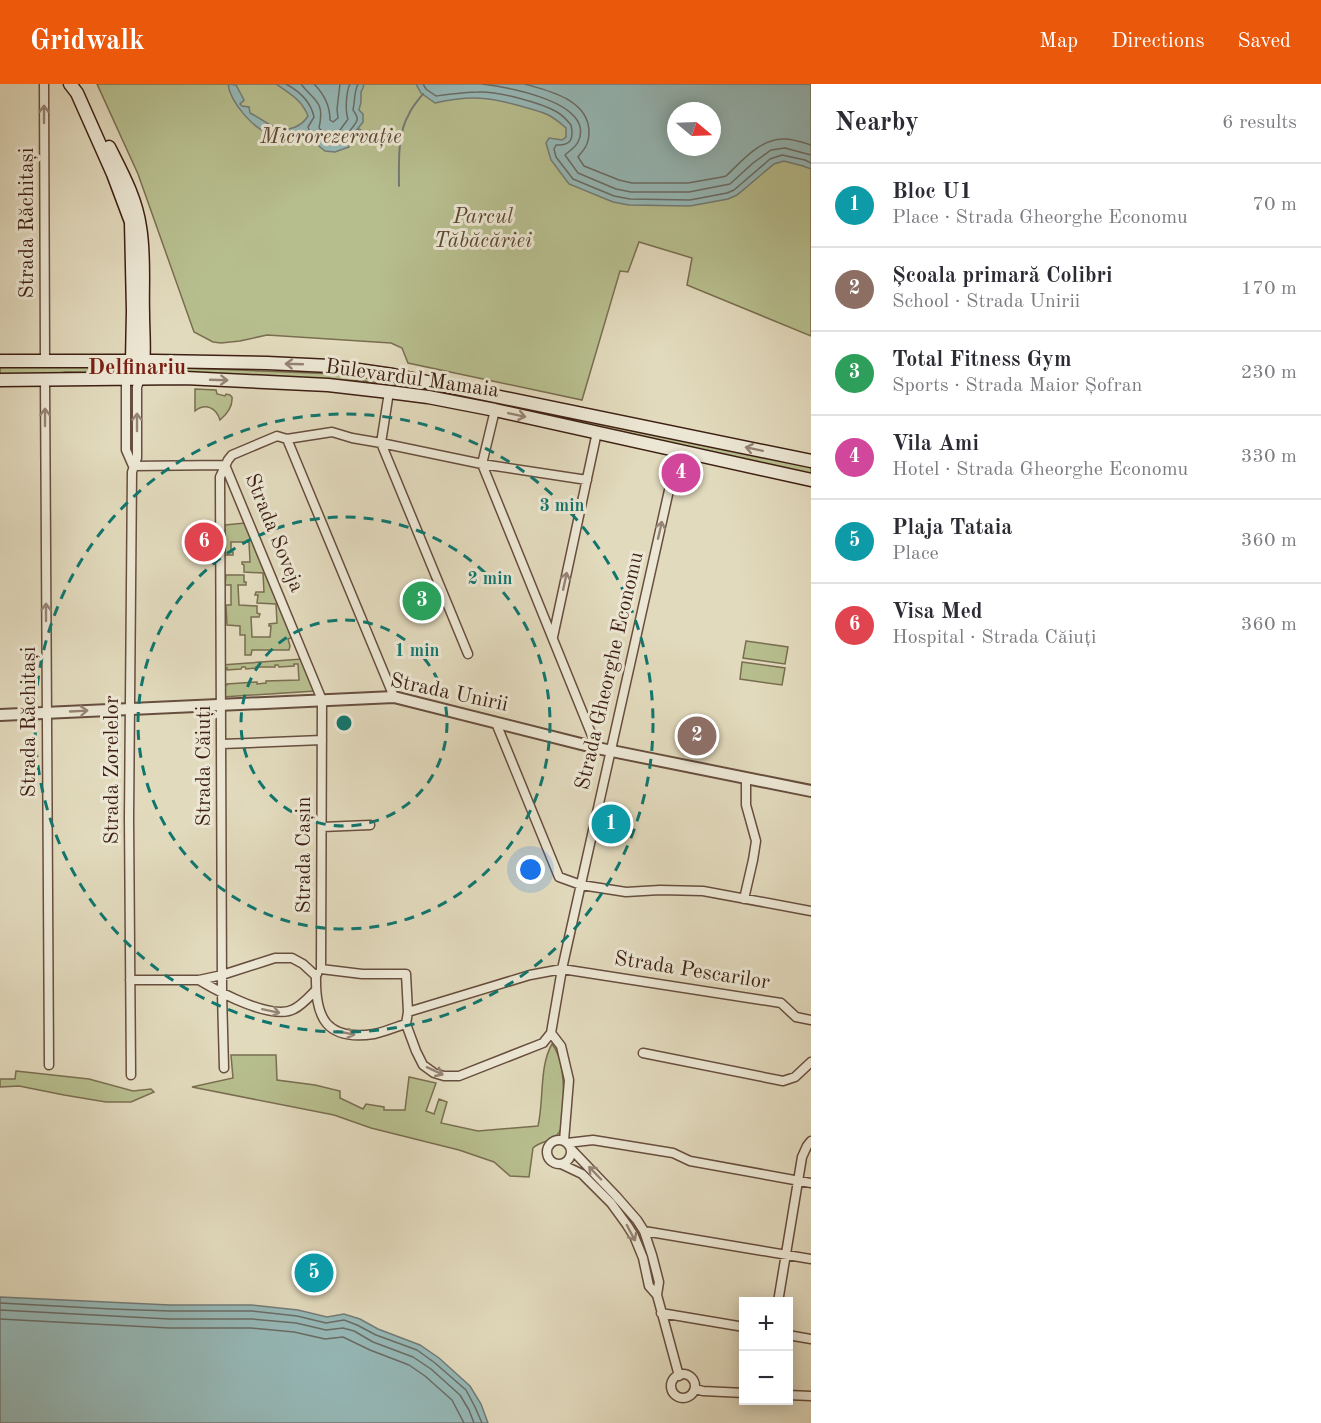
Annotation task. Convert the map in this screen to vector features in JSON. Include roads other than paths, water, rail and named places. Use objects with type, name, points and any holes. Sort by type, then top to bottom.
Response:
[{"type":"main road","points":[[64,84],[76,87],[113,174],[130,222],[133,310],[140,379]]},
{"type":"main road","name":"Bulevardul Mamaia","points":[[0,361],[254,363],[330,366],[393,375],[811,461]]},
{"type":"main road","points":[[126,379],[126,374],[138,362]]},
{"type":"main road","name":"Bulevardul Mamaia","points":[[0,381],[185,378],[317,384],[388,392],[495,410],[811,480]]},
{"type":"street","name":"Strada Răchitași","points":[[44,84],[45,361]]},
{"type":"street","name":"Strada Zorelelor","points":[[126,379],[126,450],[133,466],[130,709],[131,1075]]},
{"type":"street","name":"Strada Zorelelor","points":[[133,466],[137,458],[137,387],[140,379]]},
{"type":"street","name":"Strada Răchitași","points":[[45,380],[49,1065]]},
{"type":"street","points":[[388,392],[381,442],[468,654]]},
{"type":"street","points":[[495,410],[482,464],[597,748]]},
{"type":"street","points":[[225,465],[232,455],[277,436],[287,439],[332,432],[482,464],[586,480]]},
{"type":"street","points":[[553,638],[597,432]]},
{"type":"street","points":[[287,439],[394,697]]},
{"type":"street","name":"Strada Gheorghe Economu","points":[[562,969],[678,450]]},
{"type":"street","name":"Strada Soveja","points":[[133,466],[225,465],[322,700]]},
{"type":"street","name":"Strada Căiuți","points":[[224,1068],[220,477],[225,465]]},
{"type":"street","name":"Strada Unirii","points":[[0,715],[394,697],[597,748],[811,791]]},
{"type":"street","name":"Strada Cașin","points":[[315,991],[318,973],[322,827],[322,700]]},
{"type":"street","points":[[496,723],[559,877],[581,885],[626,892],[703,891],[811,911]]},
{"type":"street","points":[[222,744],[322,740]]},
{"type":"street","points":[[744,899],[756,841],[746,805],[746,778]]},
{"type":"street","points":[[322,827],[370,825]]},
{"type":"street","points":[[130,980],[199,980],[222,975],[275,957],[292,958],[318,973],[406,974],[408,1012],[406,1024],[423,1065],[434,1073],[459,1076],[543,1043],[551,1033],[562,969]]},
{"type":"street","name":"Strada Pescarilor","points":[[408,1012],[530,975],[562,969],[781,1003],[796,1017],[811,1020]]},
{"type":"street","points":[[199,980],[222,994],[281,1013],[303,1004],[315,991]]},
{"type":"street","points":[[315,991],[322,1018],[332,1030],[349,1035],[375,1034],[406,1024]]},
{"type":"street","points":[[551,1033],[561,1046],[569,1080],[567,1144],[570,1156],[561,1164]]},
{"type":"street","points":[[643,1053],[783,1081],[795,1077],[811,1062]]},
{"type":"street","points":[[657,1295],[649,1286],[643,1258],[634,1236],[617,1210],[582,1174],[550,1160],[548,1149],[552,1142],[556,1140],[567,1144],[645,1231],[659,1282],[657,1295],[661,1313],[679,1376]]},
{"type":"street","points":[[567,1144],[592,1140],[673,1153],[690,1161],[811,1183]]},
{"type":"street","points":[[779,1297],[802,1157],[811,1141]]},
{"type":"street","points":[[645,1231],[811,1259]]},
{"type":"street","points":[[661,1313],[739,1326]]},
{"type":"street","points":[[793,1336],[811,1338]]},
{"type":"street","points":[[679,1376],[689,1376],[694,1382],[694,1392],[688,1397],[681,1398],[673,1391],[673,1381],[679,1376]]},
{"type":"street","points":[[695,1389],[739,1393]]},
{"type":"street","points":[[793,1395],[811,1396]]},
{"type":"water","points":[[228,84],[236,85],[244,100],[240,104],[249,107],[250,113],[274,127],[290,129],[299,125],[308,116],[299,101],[276,84],[364,84],[359,110],[363,114],[363,122],[348,141],[349,147],[335,152],[325,151],[302,132],[274,135],[259,128],[238,107]]},
{"type":"water","points":[[416,84],[811,84],[811,169],[784,161],[774,164],[737,195],[728,199],[690,206],[629,205],[613,202],[569,184],[551,160],[546,143],[549,138],[562,140],[566,137],[566,128],[542,112],[490,99],[470,98],[435,103],[421,93]]},
{"type":"water","points":[[0,1297],[170,1305],[252,1305],[298,1310],[327,1317],[344,1314],[420,1345],[439,1358],[470,1386],[481,1404],[488,1423],[0,1423]]},
{"type":"waterway","points":[[399,186],[402,131],[410,111],[423,94]]},
{"type":"waterway","points":[[358,129],[372,136]]},
{"type":"waterway","points":[[385,141],[400,141]]},
{"type":"place","name":"Vila Ami","points":[[681,473]]},
{"type":"place","name":"Visa Med","points":[[204,542]]},
{"type":"place","name":"Total Fitness Gym","points":[[422,601]]},
{"type":"place","name":"Școala primară Colibri","points":[[697,736]]},
{"type":"place","name":"Bloc U1","points":[[611,824]]},
{"type":"place","name":"Plaja Tataia","points":[[314,1273]]},
{"type":"district","name":"Delfinariu","points":[[137,368]]},
{"type":"park label","name":"Microrezervație","points":[[331,137]]},
{"type":"park label","name":"Parcul Tăbăcăriei","points":[[483,229]]}]
